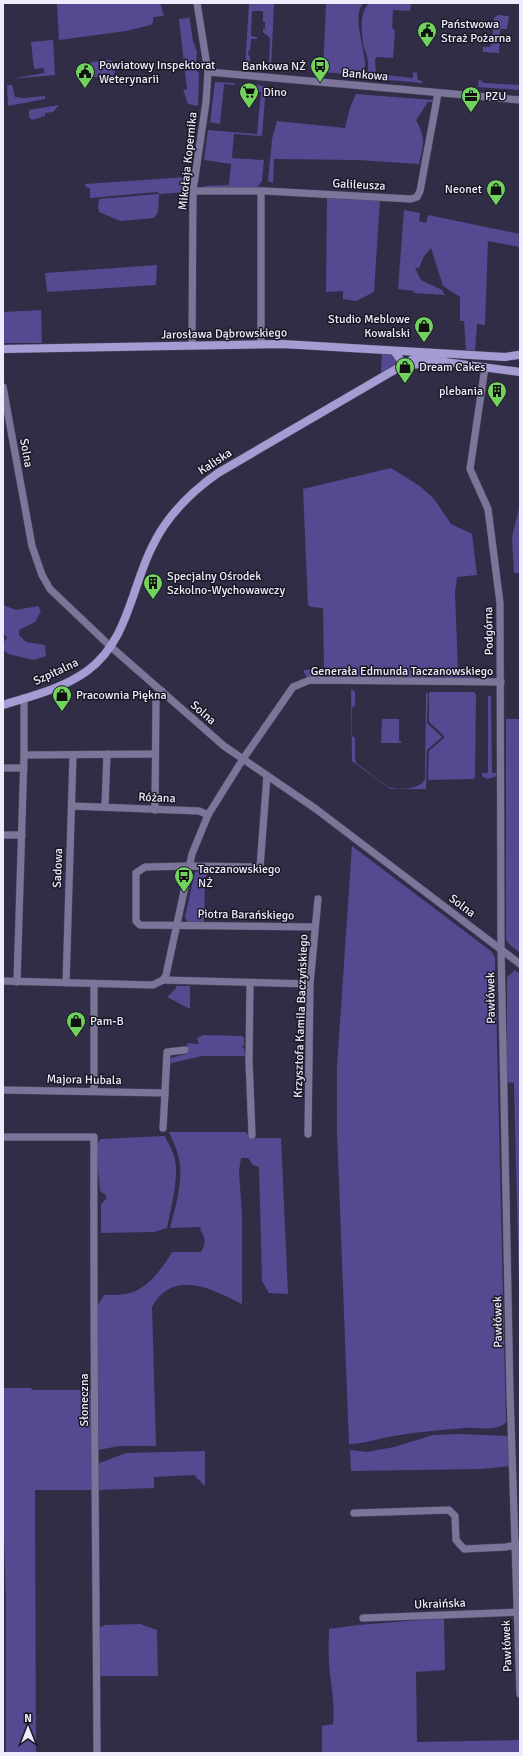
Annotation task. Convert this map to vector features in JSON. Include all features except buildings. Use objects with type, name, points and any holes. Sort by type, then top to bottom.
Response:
[{"type":"street","name":"Mikołaja Kopernika","points":[[192,346],[193,191],[206,102],[208,72],[197,3]]},
{"type":"street","name":"Bankowa","points":[[208,72],[520,100]]},
{"type":"street","name":"Galileusza","points":[[193,191],[261,191],[411,199],[417,197],[420,191],[438,93]]},
{"type":"street","points":[[261,191],[261,344]]},
{"type":"street","name":"Jarosława Dąbrowskiego","points":[[3,349],[261,344],[505,357],[519,353]]},
{"type":"street","points":[[394,351],[405,366],[437,361],[520,371],[517,363],[519,353]]},
{"type":"street","name":"Jarosława Dąbrowskiego","points":[[405,366],[415,358],[445,354]]},
{"type":"street","name":"Kaliska","points":[[110,646],[125,620],[152,547],[171,517],[189,497],[218,473],[405,366]]},
{"type":"street","name":"Podgórna","points":[[485,367],[470,468],[488,509],[500,603],[500,949]]},
{"type":"street","name":"Solna","points":[[3,387],[32,546],[42,575],[50,589],[110,646],[224,746],[316,809],[520,964]]},
{"type":"street","name":"Szpitalna","points":[[3,705],[44,692],[76,678],[96,664],[110,646]]},
{"type":"street","name":"Generała Edmunda Taczanowskiego","points":[[163,980],[166,975],[192,854],[208,815],[242,759],[294,687],[310,680],[501,682]]},
{"type":"street","points":[[155,810],[156,698],[162,691]]},
{"type":"street","points":[[17,982],[24,768],[24,698]]},
{"type":"street","points":[[105,806],[107,754]]},
{"type":"street","points":[[24,755],[155,754]]},
{"type":"street","name":"Sadowa","points":[[66,983],[72,806],[72,755]]},
{"type":"street","points":[[3,768],[24,768]]},
{"type":"street","points":[[190,866],[260,867],[267,776]]},
{"type":"street","name":"Różana","points":[[72,806],[105,806],[155,810],[199,811],[208,815]]},
{"type":"street","points":[[3,835],[22,835]]},
{"type":"street","name":"Piotra Barańskiego","points":[[190,866],[145,867],[136,873],[136,921],[140,925],[315,926]]},
{"type":"street","name":"Krzysztofa Kamila Baczyńskiego","points":[[308,1134],[310,984],[318,900]]},
{"type":"street","name":"Pawłówek","points":[[500,949],[517,1488],[520,1694]]},
{"type":"street","points":[[3,981],[153,985],[163,980],[310,984]]},
{"type":"street","points":[[250,983],[249,1061],[252,1135]]},
{"type":"street","points":[[94,984],[94,1091]]},
{"type":"street","points":[[163,1128],[167,1052],[185,1050]]},
{"type":"street","name":"Majora Hubala","points":[[3,1090],[165,1093]]},
{"type":"street","name":"Słoneczna","points":[[3,1137],[94,1137],[97,1753]]},
{"type":"street","points":[[354,1513],[449,1510],[455,1516],[456,1540],[464,1549],[506,1547],[518,1544]]},
{"type":"street","name":"Ukraińska","points":[[363,1618],[519,1612]]},
{"type":"shaded area","points":[[57,3],[160,3],[164,16],[153,17],[153,22],[151,25],[126,31],[59,40]]},
{"type":"shaded area","points":[[249,3],[274,3],[271,70],[269,70],[270,38],[263,32],[263,29],[265,29],[265,22],[263,22],[263,11],[252,11],[251,36],[257,37],[257,39],[251,39],[248,55],[250,56],[250,63],[255,63],[255,68],[245,67]]},
{"type":"shaded area","points":[[326,3],[364,3],[360,9],[358,18],[365,60],[363,76],[323,72]]},
{"type":"shaded area","points":[[370,3],[411,3],[410,11],[393,10],[392,27],[395,31],[393,58],[377,57],[375,59],[376,74],[413,78],[413,72],[417,73],[418,80],[422,81],[422,83],[366,78],[368,61],[362,37],[362,17],[366,7]]},
{"type":"shaded area","points":[[189,14],[193,41],[197,52],[197,72],[199,72],[198,106],[188,104],[183,90],[187,89],[179,19],[189,18]]},
{"type":"shaded area","points":[[498,15],[509,16],[507,29],[500,29],[499,53],[483,52],[483,47],[489,47],[492,44],[494,18]]},
{"type":"shaded area","points":[[53,40],[55,75],[11,79],[44,73],[44,68],[34,69],[31,42]]},
{"type":"shaded area","points":[[110,60],[114,62],[115,72],[113,76],[93,77],[91,74],[91,62]]},
{"type":"shaded area","points":[[479,79],[484,83],[520,85],[520,90],[478,87]]},
{"type":"shaded area","points":[[215,82],[235,83],[235,85],[224,84],[220,124],[210,122]]},
{"type":"shaded area","points":[[243,84],[266,86],[262,136],[234,134],[232,158],[264,160],[262,181],[257,188],[204,189],[204,186],[229,185],[231,164],[204,160],[208,130],[257,134],[261,92],[247,91],[247,88],[243,87]]},
{"type":"shaded area","points":[[7,85],[12,85],[15,97],[24,98],[45,96],[45,99],[8,106]]},
{"type":"shaded area","points":[[356,94],[433,100],[433,102],[428,102],[416,120],[423,137],[419,164],[358,160],[274,159],[273,183],[268,181],[272,139],[277,121],[345,128],[350,108]]},
{"type":"shaded area","points":[[59,105],[53,112],[45,113],[45,116],[32,120],[29,117],[29,110]]},
{"type":"shaded area","points":[[187,177],[186,192],[160,194],[157,192],[90,198],[90,188],[86,187],[85,184]]},
{"type":"shaded area","points":[[159,194],[158,212],[154,218],[120,221],[99,212],[99,199]]},
{"type":"shaded area","points":[[327,197],[380,200],[374,292],[356,301],[343,299],[343,291],[326,292]]},
{"type":"shaded area","points":[[404,210],[420,213],[419,221],[426,223],[428,215],[520,234],[520,247],[488,241],[485,325],[477,324],[475,351],[466,350],[464,321],[460,321],[460,297],[443,286],[431,248],[424,256],[419,268],[415,268],[421,280],[442,290],[445,295],[414,293],[414,291],[398,289]]},
{"type":"shaded area","points":[[157,265],[156,285],[47,292],[45,273]]},
{"type":"shaded area","points":[[41,310],[42,343],[3,343],[3,312]]},
{"type":"shaded area","points":[[382,354],[391,355],[397,360],[396,364],[381,373]]},
{"type":"shaded area","points":[[391,468],[421,487],[434,499],[451,524],[472,534],[477,575],[457,577],[455,593],[458,670],[475,671],[474,679],[308,678],[304,673],[304,670],[324,669],[323,608],[311,607],[308,605],[303,489]]},
{"type":"shaded area","points":[[520,504],[520,573],[514,573],[512,537]]},
{"type":"shaded area","points":[[3,605],[16,610],[38,606],[41,611],[35,622],[19,630],[19,635],[26,642],[45,645],[46,656],[34,660],[8,654],[3,650],[3,643],[7,638],[3,632]]},
{"type":"shaded area","points":[[351,689],[355,692],[355,705],[352,708],[352,736],[355,738],[355,759],[357,764],[365,770],[384,784],[395,789],[390,789],[352,761]]},
{"type":"shaded area","points":[[429,692],[474,692],[476,695],[475,777],[473,779],[429,780],[429,751],[444,738],[444,736],[429,722]]},
{"type":"shaded area","points":[[426,693],[428,693],[427,723],[442,737],[427,750],[426,789],[405,789],[419,785],[425,779]]},
{"type":"shaded area","points":[[488,696],[491,696],[492,773],[498,773],[495,777],[487,779],[482,776],[482,773],[488,773]]},
{"type":"shaded area","points":[[382,719],[399,719],[399,741],[401,741],[401,743],[381,743]]},
{"type":"shaded area","points":[[506,719],[520,719],[520,953],[509,944],[506,939]]},
{"type":"shaded area","points":[[352,846],[492,952],[495,958],[506,1422],[498,1427],[421,1432],[349,1444],[337,1131],[337,1066]]},
{"type":"shaded area","points":[[201,868],[209,870],[205,879],[204,923],[188,923],[185,917],[195,872],[201,870]]},
{"type":"shaded area","points":[[515,970],[520,974],[520,1327],[514,1083],[507,1082],[507,977]]},
{"type":"shaded area","points":[[176,986],[190,986],[190,1009],[167,997],[176,988]]},
{"type":"shaded area","points":[[204,1035],[242,1036],[244,1038],[244,1046],[241,1047],[244,1048],[245,1056],[202,1056],[168,1064],[171,1058],[186,1054],[187,1043],[199,1044],[197,1038]]},
{"type":"shaded area","points":[[169,1132],[245,1132],[253,1138],[281,1138],[288,1294],[269,1293],[262,1281],[259,1167],[253,1165],[248,1158],[241,1158],[239,1171],[242,1215],[242,1304],[206,1288],[194,1285],[182,1285],[171,1288],[161,1295],[152,1307],[156,1446],[119,1446],[98,1450],[96,1308],[104,1295],[126,1294],[141,1288],[159,1272],[172,1252],[201,1252],[204,1246],[204,1239],[200,1230],[201,1227],[170,1228],[178,1197],[180,1165],[179,1157]]},
{"type":"shaded area","points":[[165,1136],[173,1153],[176,1171],[176,1180],[167,1228],[154,1232],[101,1233],[101,1204],[106,1199],[106,1195],[100,1191],[96,1145],[101,1139]]},
{"type":"shaded area","points":[[3,1388],[31,1388],[32,1390],[91,1390],[93,1490],[35,1490],[36,1753],[6,1753],[6,1601],[3,1503]]},
{"type":"shaded area","points":[[458,1434],[508,1436],[511,1466],[481,1469],[351,1471],[350,1450],[367,1452],[394,1447],[433,1435]]},
{"type":"shaded area","points":[[205,1451],[205,1486],[194,1475],[154,1477],[154,1488],[97,1490],[97,1464],[126,1453]]},
{"type":"shaded area","points":[[444,1618],[445,1670],[416,1672],[417,1742],[519,1740],[520,1753],[322,1753],[322,1726],[333,1724],[334,1716],[329,1666],[329,1629],[358,1625]]},
{"type":"shaded area","points":[[140,1624],[157,1630],[158,1676],[98,1676],[99,1628],[105,1625]]},
{"type":"place","name":"Państwowa Straż Pożarna","points":[[427,48]]},
{"type":"place","name":"Bankowa NŻ","points":[[320,83]]},
{"type":"place","name":"Powiatowy Inspektorat Weterynarii","points":[[85,89]]},
{"type":"place","name":"Dino","points":[[249,109]]},
{"type":"place","name":"PZU","points":[[471,113]]},
{"type":"place","name":"Neonet","points":[[496,206]]},
{"type":"place","name":"Studio Meblowe Kowalski","points":[[424,343]]},
{"type":"place","name":"Dream Cakes","points":[[405,384]]},
{"type":"place","name":"plebania","points":[[497,408]]},
{"type":"place","name":"Specjalny Ośrodek Szkolno-Wychowawczy","points":[[153,600]]},
{"type":"place","name":"Pracownia Piękna","points":[[62,712]]},
{"type":"place","name":"Taczanowskiego NŻ","points":[[184,893]]},
{"type":"place","name":"Pam-B","points":[[76,1038]]}]
